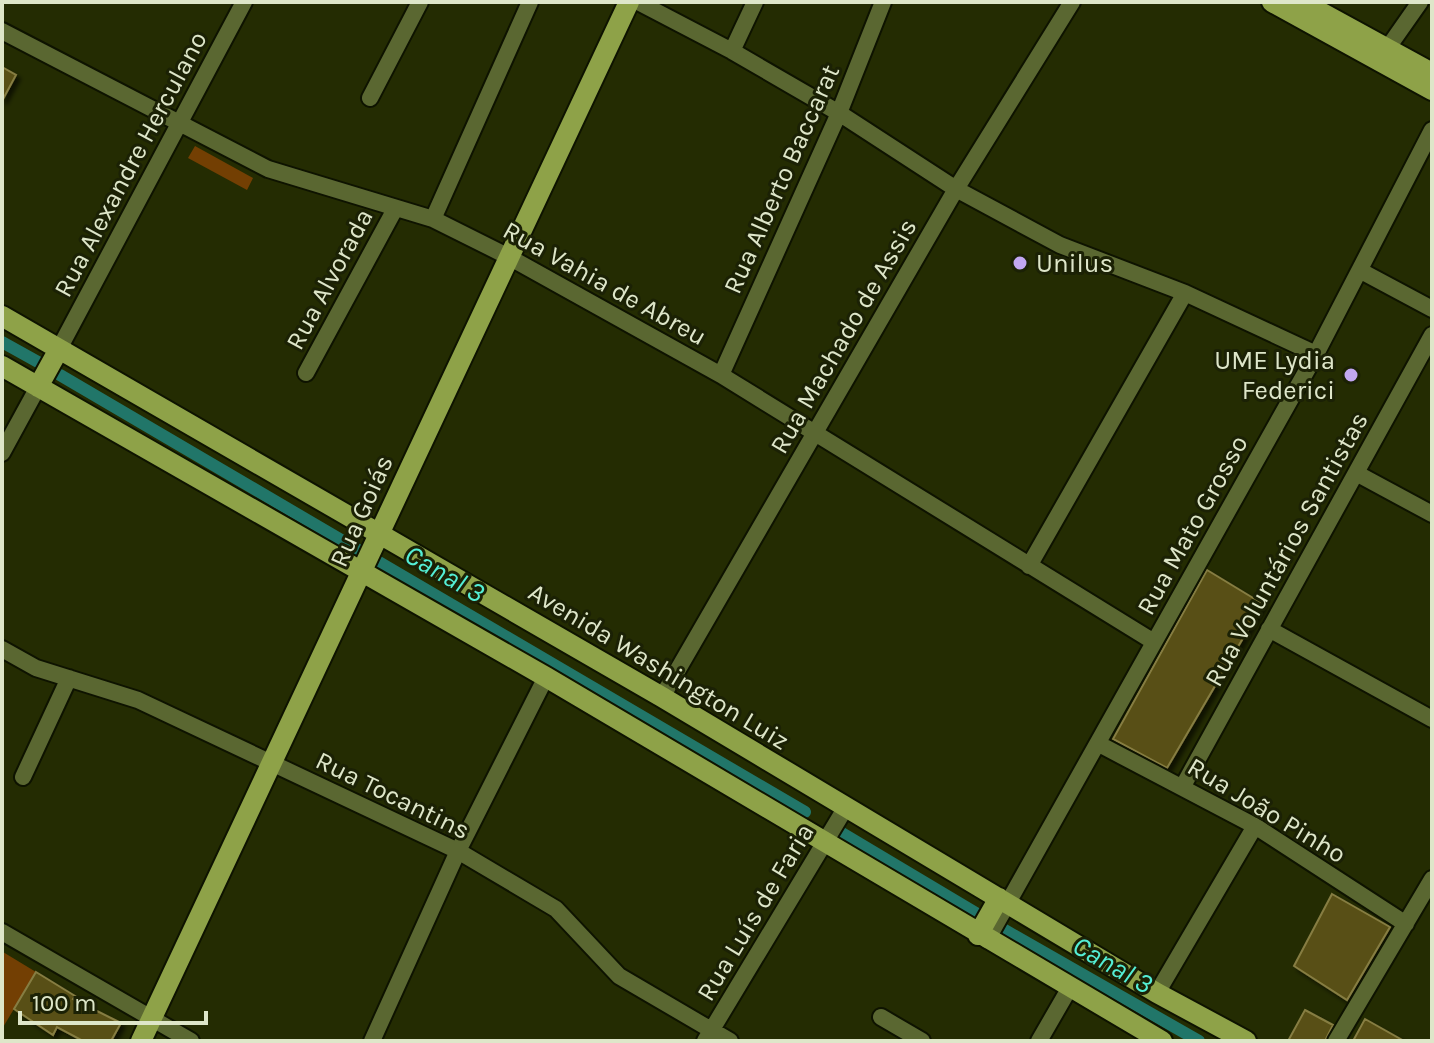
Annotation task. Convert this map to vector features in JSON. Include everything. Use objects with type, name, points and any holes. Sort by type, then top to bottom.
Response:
[{"type":"main road","name":"Rua Goiás","points":[[141,1041],[372,553],[507,256],[629,2]]},
{"type":"main road","points":[[1272,2],[1432,90]]},
{"type":"main road","points":[[1302,2],[1432,73]]},
{"type":"main road","points":[[1349,44],[1357,40],[1378,52],[1387,49]]},
{"type":"main road","name":"Avenida Washington Luiz","points":[[2,316],[56,354],[372,553],[546,677],[1069,989],[1162,1041]]},
{"type":"main road","points":[[40,384],[56,354]]},
{"type":"main road","name":"Avenida Washington Luiz","points":[[2,366],[662,697],[1157,993],[1246,1041]]},
{"type":"main road","points":[[983,938],[1004,901]]},
{"type":"street","name":"Rua Alexandre Herculano","points":[[56,354],[244,2]]},
{"type":"street","points":[[370,98],[420,2]]},
{"type":"street","points":[[433,219],[530,2]]},
{"type":"street","points":[[638,2],[732,51],[839,113],[956,189],[1060,245],[1185,293],[1316,354]]},
{"type":"street","points":[[732,51],[755,2]]},
{"type":"street","name":"Rua Alberto Baccarat","points":[[721,375],[839,113],[883,2]]},
{"type":"street","name":"Rua Machado de Assis","points":[[662,697],[956,189],[1072,2]]},
{"type":"street","points":[[1387,49],[1420,2]]},
{"type":"street","name":"Rua Vahia de Abreu","points":[[2,31],[268,169],[433,219],[507,256],[721,375],[1154,642]]},
{"type":"street","name":"Rua Mato Grosso","points":[[1004,901],[1099,744],[1316,354],[1432,130]]},
{"type":"street","name":"Rua Alvorada","points":[[306,373],[395,209]]},
{"type":"street","points":[[1361,271],[1432,309]]},
{"type":"street","points":[[1029,566],[1185,293]]},
{"type":"street","name":"Rua Voluntários Santistas","points":[[1183,786],[1432,335]]},
{"type":"street","points":[[2,453],[40,384]]},
{"type":"street","points":[[1356,473],[1432,514]]},
{"type":"street","points":[[1269,629],[1432,719]]},
{"type":"street","name":"Rua Tocantins","points":[[2,649],[36,668],[138,700],[458,851],[556,909],[619,976],[708,1036],[730,1041]]},
{"type":"street","points":[[372,1041],[458,851],[546,677]]},
{"type":"street","points":[[23,777],[69,678]]},
{"type":"street","name":"Rua João Pinho","points":[[1099,744],[1255,826],[1406,924]]},
{"type":"street","name":"Rua Luís de Faria","points":[[708,1036],[846,807]]},
{"type":"street","points":[[1157,993],[1255,826]]},
{"type":"street","points":[[1336,1041],[1432,879]]},
{"type":"street","points":[[2,932],[191,1041]]},
{"type":"street","points":[[1039,1041],[1069,989]]},
{"type":"street","points":[[881,1017],[922,1041]]},
{"type":"shaded area","points":[[195,146],[253,178],[247,190],[188,158]]},
{"type":"shaded area","points":[[2,954],[36,972],[2,1029]]},
{"type":"building","points":[[2,67],[16,75],[2,101]]},
{"type":"building","points":[[1207,570],[1263,604],[1167,768],[1113,739]]},
{"type":"building","points":[[1332,894],[1390,927],[1347,1000],[1294,966]]},
{"type":"building","points":[[36,972],[75,996],[73,999],[121,1023],[111,1041],[83,1041],[57,1027],[53,1035],[14,1009]]},
{"type":"building","points":[[1305,1010],[1333,1025],[1325,1041],[1288,1041]]},
{"type":"building","points":[[1365,1019],[1404,1041],[1353,1041]]},
{"type":"waterway","name":"Canal 3","points":[[2,342],[38,362]]},
{"type":"waterway","name":"Canal 3","points":[[60,375],[805,812]]},
{"type":"waterway","name":"Canal 3","points":[[840,832],[979,915]]},
{"type":"waterway","name":"Canal 3","points":[[1003,929],[1199,1041]]},
{"type":"place","name":"Unilus","points":[[1020,263]]},
{"type":"place","name":"UME Lydia Federici","points":[[1351,375]]}]
